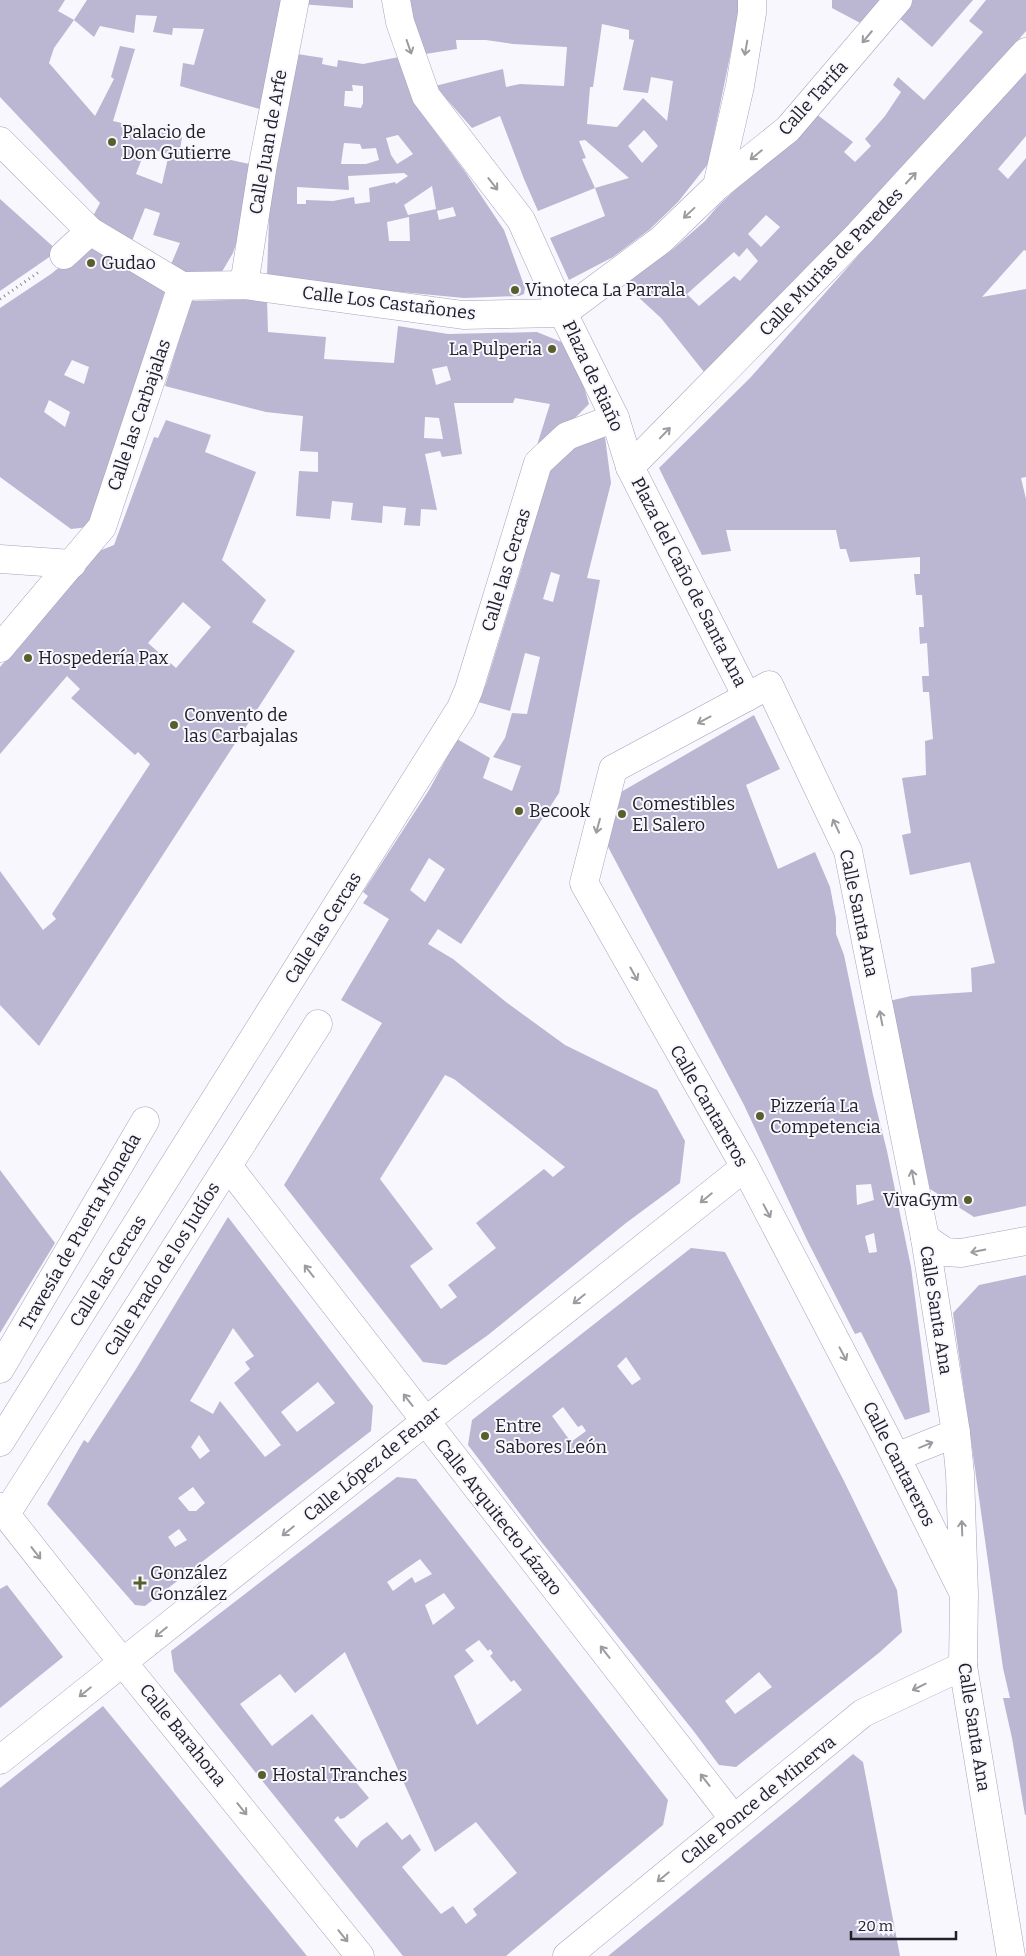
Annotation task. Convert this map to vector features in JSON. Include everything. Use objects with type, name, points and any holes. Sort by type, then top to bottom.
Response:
[{"type":"street","name":"Calle Juan de Arfe","points":[[244,285],[263,164],[294,0]]},
{"type":"street","name":"Plaza de Riaño","points":[[396,0],[400,22],[426,96],[521,220],[563,312],[615,418],[630,468]]},
{"type":"street","points":[[717,186],[740,86],[752,13],[752,0]]},
{"type":"street","name":"Calle Tarifa","points":[[563,312],[661,240],[717,186],[788,129],[898,0]]},
{"type":"street","name":"Calle Murias de Paredes","points":[[630,468],[859,234],[1026,52]]},
{"type":"street","points":[[0,141],[90,231],[182,286]]},
{"type":"street","points":[[64,255],[90,231]]},
{"type":"street","name":"Calle Los Castañones","points":[[182,286],[244,285],[463,315],[563,312]]},
{"type":"street","name":"Calle las Carbajalas","points":[[0,648],[102,527],[182,286]]},
{"type":"street","name":"Calle las Cercas","points":[[0,1442],[461,708],[469,689],[538,464],[567,436],[615,418]]},
{"type":"street","name":"Plaza del Caño de Santa Ana","points":[[630,468],[758,691]]},
{"type":"street","points":[[0,559],[72,564]]},
{"type":"street","name":"Calle Cantareros","points":[[758,691],[613,769],[584,883],[744,1167],[896,1457],[964,1594]]},
{"type":"street","name":"Calle Santa Ana","points":[[758,691],[848,851],[925,1238],[956,1433],[960,1474],[964,1594],[962,1666],[1011,1956]]},
{"type":"street","name":"Calle Prado de los Judíos","points":[[3,1511],[228,1166],[318,1024]]},
{"type":"street","name":"Travesía de Puerta Moneda","points":[[0,1369],[145,1121]]},
{"type":"street","name":"Calle Arquitecto Lázaro","points":[[228,1166],[734,1819]]},
{"type":"street","name":"Calle López de Fenar","points":[[0,1760],[744,1167]]},
{"type":"street","points":[[925,1238],[944,1252],[961,1253],[1026,1241]]},
{"type":"street","points":[[896,1457],[956,1433]]},
{"type":"street","name":"Calle Barahona","points":[[3,1511],[360,1956]]},
{"type":"street","name":"Calle Ponce de Minerva","points":[[567,1956],[863,1714],[962,1666]]},
{"type":"path","points":[[0,299],[64,255]]},
{"type":"building","points":[[0,0],[65,0],[58,11],[74,20],[54,48],[49,63],[95,116],[114,79],[111,77],[120,46],[135,49],[113,121],[182,137],[180,149],[254,165],[245,218],[233,253],[220,275],[193,276],[169,269],[180,243],[153,235],[160,213],[145,208],[130,246],[92,218],[100,203],[0,97]],"holes":[[[146,148],[169,154],[162,184],[136,174]]]},
{"type":"building","points":[[87,0],[287,0],[263,110],[180,86],[183,63],[194,65],[204,29],[173,28],[172,35],[153,32],[157,16],[136,15],[134,33],[100,26],[94,37],[74,20]]},
{"type":"building","points":[[301,0],[353,0],[353,8],[300,4]]},
{"type":"building","points":[[404,0],[739,0],[739,12],[708,164],[678,202],[649,230],[613,257],[569,280],[550,238],[605,216],[595,188],[538,211],[500,116],[472,128],[435,86],[503,69],[506,87],[520,84],[564,86],[567,47],[513,44],[486,40],[456,40],[457,49],[419,55]],"holes":[[[602,24],[629,30],[629,39],[634,40],[623,90],[648,93],[651,77],[673,81],[667,121],[643,98],[617,127],[587,124],[590,87],[593,87]],[[644,130],[658,146],[642,163],[628,146]],[[585,140],[629,178],[595,188],[582,159],[586,158],[579,141]]]},
{"type":"building","points":[[832,0],[880,0],[864,25],[832,8]]},
{"type":"building","points":[[913,0],[973,0],[932,47],[898,17]]},
{"type":"building","points":[[986,0],[1026,0],[1026,31],[862,218],[704,372],[661,318],[624,284],[673,249],[705,221],[718,206],[815,113],[853,142],[844,152],[855,162],[871,146],[865,139],[885,116],[901,92],[893,85],[898,77],[924,100],[983,32],[969,21]],"holes":[[[766,215],[780,227],[761,247],[748,234]],[[747,248],[758,261],[740,281],[734,276],[699,306],[687,294],[734,252],[739,257]]]},
{"type":"building","points":[[291,53],[323,58],[322,64],[337,67],[338,60],[363,64],[399,57],[416,106],[466,173],[504,230],[525,288],[524,294],[519,296],[464,298],[267,276],[271,162]],"holes":[[[352,85],[363,86],[363,103],[361,108],[344,106],[345,91],[353,91]],[[398,135],[413,154],[397,164],[391,155],[386,138]],[[344,143],[360,144],[362,149],[376,148],[379,160],[366,164],[341,164]],[[404,173],[408,176],[396,184],[395,182],[369,188],[370,202],[355,204],[354,197],[333,201],[306,200],[306,204],[297,204],[297,187],[349,190],[348,176]],[[432,186],[436,209],[408,215],[404,205]],[[453,207],[456,216],[439,220],[437,211]],[[409,217],[410,241],[389,241],[387,222]]]},
{"type":"building","points":[[1026,70],[1026,136],[998,169],[1008,179],[1026,158],[1026,251],[1024,250],[982,297],[1026,289],[1026,477],[1021,478],[1026,499],[1026,1206],[974,1217],[930,1189],[889,1001],[911,996],[972,992],[971,968],[995,963],[970,862],[910,875],[902,835],[911,833],[902,778],[926,775],[925,741],[933,739],[929,692],[923,692],[922,676],[929,676],[927,643],[920,644],[919,627],[924,627],[922,595],[916,595],[914,574],[920,574],[920,557],[850,562],[846,549],[840,549],[836,530],[726,530],[731,551],[702,555],[659,468],[750,378],[893,216]]},
{"type":"building","points":[[0,199],[58,251],[0,291]]},
{"type":"building","points":[[87,245],[167,285],[89,527],[71,529],[0,477],[0,308],[51,274]],"holes":[[[72,360],[89,367],[84,384],[64,375]],[[49,400],[70,412],[65,427],[44,412]]]},
{"type":"building","points":[[267,299],[268,332],[326,337],[324,359],[394,363],[398,326],[448,334],[537,332],[564,343],[580,373],[589,404],[532,461],[550,404],[515,398],[513,403],[454,403],[462,454],[442,457],[440,451],[425,454],[437,510],[421,509],[420,526],[404,525],[406,508],[383,506],[382,523],[351,520],[353,503],[332,501],[330,519],[296,516],[299,471],[318,472],[318,452],[300,451],[303,416],[266,412],[165,386],[192,301]],"holes":[[[447,366],[451,380],[436,385],[432,369]],[[425,417],[439,418],[443,439],[424,438]]]},
{"type":"building","name":"Convento de las Carbajalas","points":[[166,420],[211,435],[205,452],[256,472],[222,560],[266,600],[252,622],[295,651],[39,1046],[0,1005],[0,871],[43,930],[56,919],[52,914],[150,764],[138,752],[135,755],[71,698],[80,689],[67,676],[0,754],[0,667],[99,551],[114,545],[154,437],[158,438]],"holes":[[[183,602],[211,627],[176,668],[148,643]]]},
{"type":"building","points":[[605,437],[611,483],[587,578],[600,580],[559,793],[461,944],[438,929],[428,944],[453,959],[506,1002],[565,1045],[657,1090],[685,1141],[680,1183],[626,1223],[488,1335],[446,1365],[423,1362],[284,1185],[382,1023],[341,1000],[389,919],[363,903],[368,896],[363,892],[429,790],[457,739],[490,758],[483,778],[512,791],[521,766],[493,757],[505,738],[512,713],[527,714],[540,657],[525,653],[510,711],[478,702],[486,684],[523,563],[518,561],[544,470],[571,441]],"holes":[[[551,572],[560,575],[553,602],[543,599]],[[429,858],[445,869],[425,902],[410,890]],[[445,1075],[454,1079],[565,1167],[553,1177],[544,1169],[476,1223],[496,1248],[448,1285],[457,1297],[441,1309],[410,1266],[433,1249],[380,1179]]]},
{"type":"building","points":[[754,715],[780,769],[746,785],[778,869],[815,852],[830,887],[836,918],[836,934],[844,955],[911,1267],[930,1412],[905,1420],[861,1332],[855,1334],[807,1240],[744,1105],[606,843],[621,792]],"holes":[[[871,1184],[874,1200],[857,1205],[856,1185]],[[874,1233],[877,1252],[869,1253],[865,1236]]]},
{"type":"building","points":[[0,1170],[55,1243],[0,1333]]},
{"type":"building","points":[[228,1217],[373,1406],[371,1431],[145,1606],[135,1605],[47,1504],[84,1440],[88,1443],[136,1369]],"holes":[[[233,1328],[254,1356],[245,1362],[250,1369],[234,1383],[281,1445],[265,1457],[220,1401],[213,1414],[190,1401]],[[318,1382],[335,1403],[297,1432],[281,1412]],[[199,1435],[210,1451],[200,1459],[191,1447]],[[193,1487],[205,1503],[196,1511],[189,1511],[178,1498]],[[179,1529],[187,1540],[175,1547],[168,1537]]]},
{"type":"building","points":[[691,1248],[725,1252],[844,1481],[897,1590],[902,1632],[880,1652],[736,1767],[719,1765],[539,1539],[468,1445],[472,1420]],"holes":[[[626,1357],[641,1379],[632,1385],[617,1366]],[[563,1407],[578,1427],[582,1425],[586,1431],[571,1442],[552,1416]],[[759,1672],[772,1687],[735,1714],[725,1701]]]},
{"type":"building","points":[[1026,1275],[1025,1815],[1003,1698],[1010,1698],[1003,1668],[953,1313],[979,1285]]},
{"type":"building","points":[[397,1477],[416,1479],[668,1800],[663,1825],[506,1956],[403,1956],[174,1671],[171,1651]],"holes":[[[420,1559],[432,1574],[415,1583],[412,1577],[393,1591],[387,1582]],[[444,1593],[455,1608],[433,1625],[425,1605]],[[479,1640],[488,1651],[490,1649],[493,1653],[490,1656],[511,1682],[514,1680],[522,1690],[477,1725],[454,1676],[474,1661],[465,1650]],[[345,1652],[435,1852],[476,1822],[517,1873],[473,1909],[477,1915],[466,1924],[453,1906],[441,1914],[402,1867],[421,1850],[410,1834],[402,1840],[387,1822],[361,1841],[357,1848],[334,1820],[338,1816],[340,1819],[344,1818],[369,1798],[354,1780],[361,1774],[312,1714],[272,1746],[240,1704],[280,1674],[295,1693]]]},
{"type":"building","points":[[7,1585],[63,1657],[0,1708],[0,1589]]},
{"type":"building","points":[[103,1706],[307,1956],[0,1956],[0,1788]]},
{"type":"building","points":[[853,1754],[863,1762],[900,1956],[608,1956],[797,1802]]},
{"type":"place","name":"Palacio de Don Gutierre","points":[[112,142]]},
{"type":"place","name":"Gudao","points":[[91,263]]},
{"type":"place","name":"Vinoteca La Parrala","points":[[515,290]]},
{"type":"place","name":"La Pulperia","points":[[552,349]]},
{"type":"place","name":"Hospedería Pax","points":[[28,658]]},
{"type":"place","name":"Convento de las Carbajalas","points":[[174,725]]},
{"type":"place","name":"Becook","points":[[519,811]]},
{"type":"place","name":"Comestibles El Salero","points":[[622,814]]},
{"type":"place","name":"Pizzería La Competencia","points":[[760,1116]]},
{"type":"place","name":"VivaGym","points":[[968,1200]]},
{"type":"place","name":"Entre Sabores León","points":[[485,1436]]},
{"type":"place","name":"González González","points":[[140,1583]]},
{"type":"place","name":"Hostal Tranches","points":[[262,1775]]}]
